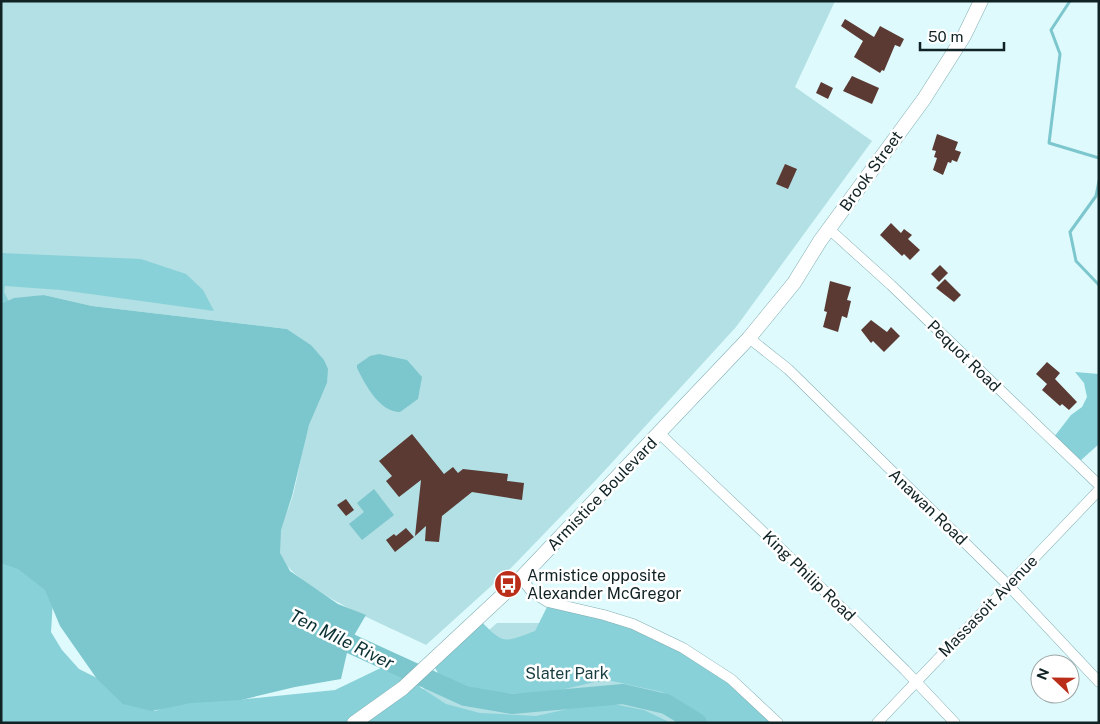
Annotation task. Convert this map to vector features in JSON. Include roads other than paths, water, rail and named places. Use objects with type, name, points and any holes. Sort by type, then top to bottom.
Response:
[{"type":"main road","name":"Brook Street","points":[[751,337],[794,283],[829,229],[924,99],[964,36],[981,1]]},
{"type":"main road","name":"Armistice Boulevard","points":[[373,723],[403,688],[522,578],[751,337]]},
{"type":"main road","name":"Armistice Boulevard","points":[[354,723],[403,688]]},
{"type":"street","name":"Pequot Road","points":[[829,229],[891,285],[1099,485]]},
{"type":"street","name":"Anawan Road","points":[[751,337],[788,370],[1008,585],[1099,682]]},
{"type":"street","name":"King Philip Road","points":[[660,434],[916,682],[955,723]]},
{"type":"street","name":"Massasoit Avenue","points":[[877,723],[1099,490]]},
{"type":"street","points":[[522,578],[532,592],[548,602],[604,614],[633,624],[683,648],[731,679],[778,723]]},
{"type":"water","points":[[44,295],[92,306],[287,329],[311,345],[324,360],[328,369],[327,383],[309,425],[292,496],[281,530],[280,553],[290,571],[338,604],[366,615],[349,644],[341,679],[295,687],[241,700],[191,703],[152,711],[123,704],[97,679],[60,626],[45,590],[18,569],[1,563],[1,304],[14,298]]},
{"type":"water","points":[[379,354],[407,360],[422,377],[418,399],[400,412],[392,411],[379,402],[357,368],[357,365],[370,356]]},
{"type":"water","points":[[374,489],[394,515],[362,540],[349,524],[364,512],[357,503]]},
{"type":"waterway","points":[[1070,1],[1051,30],[1060,54],[1049,143],[1099,158]]},
{"type":"waterway","points":[[1099,181],[1096,196],[1070,232],[1076,261],[1099,285]]},
{"type":"waterway","name":"Ten Mile River","points":[[325,632],[465,696],[512,704],[623,694],[666,704],[697,723]]},
{"type":"place","name":"Armistice opposite Alexander McGregor","points":[[508,584]]},
{"type":"park label","name":"Slater Park","points":[[567,673]]}]
